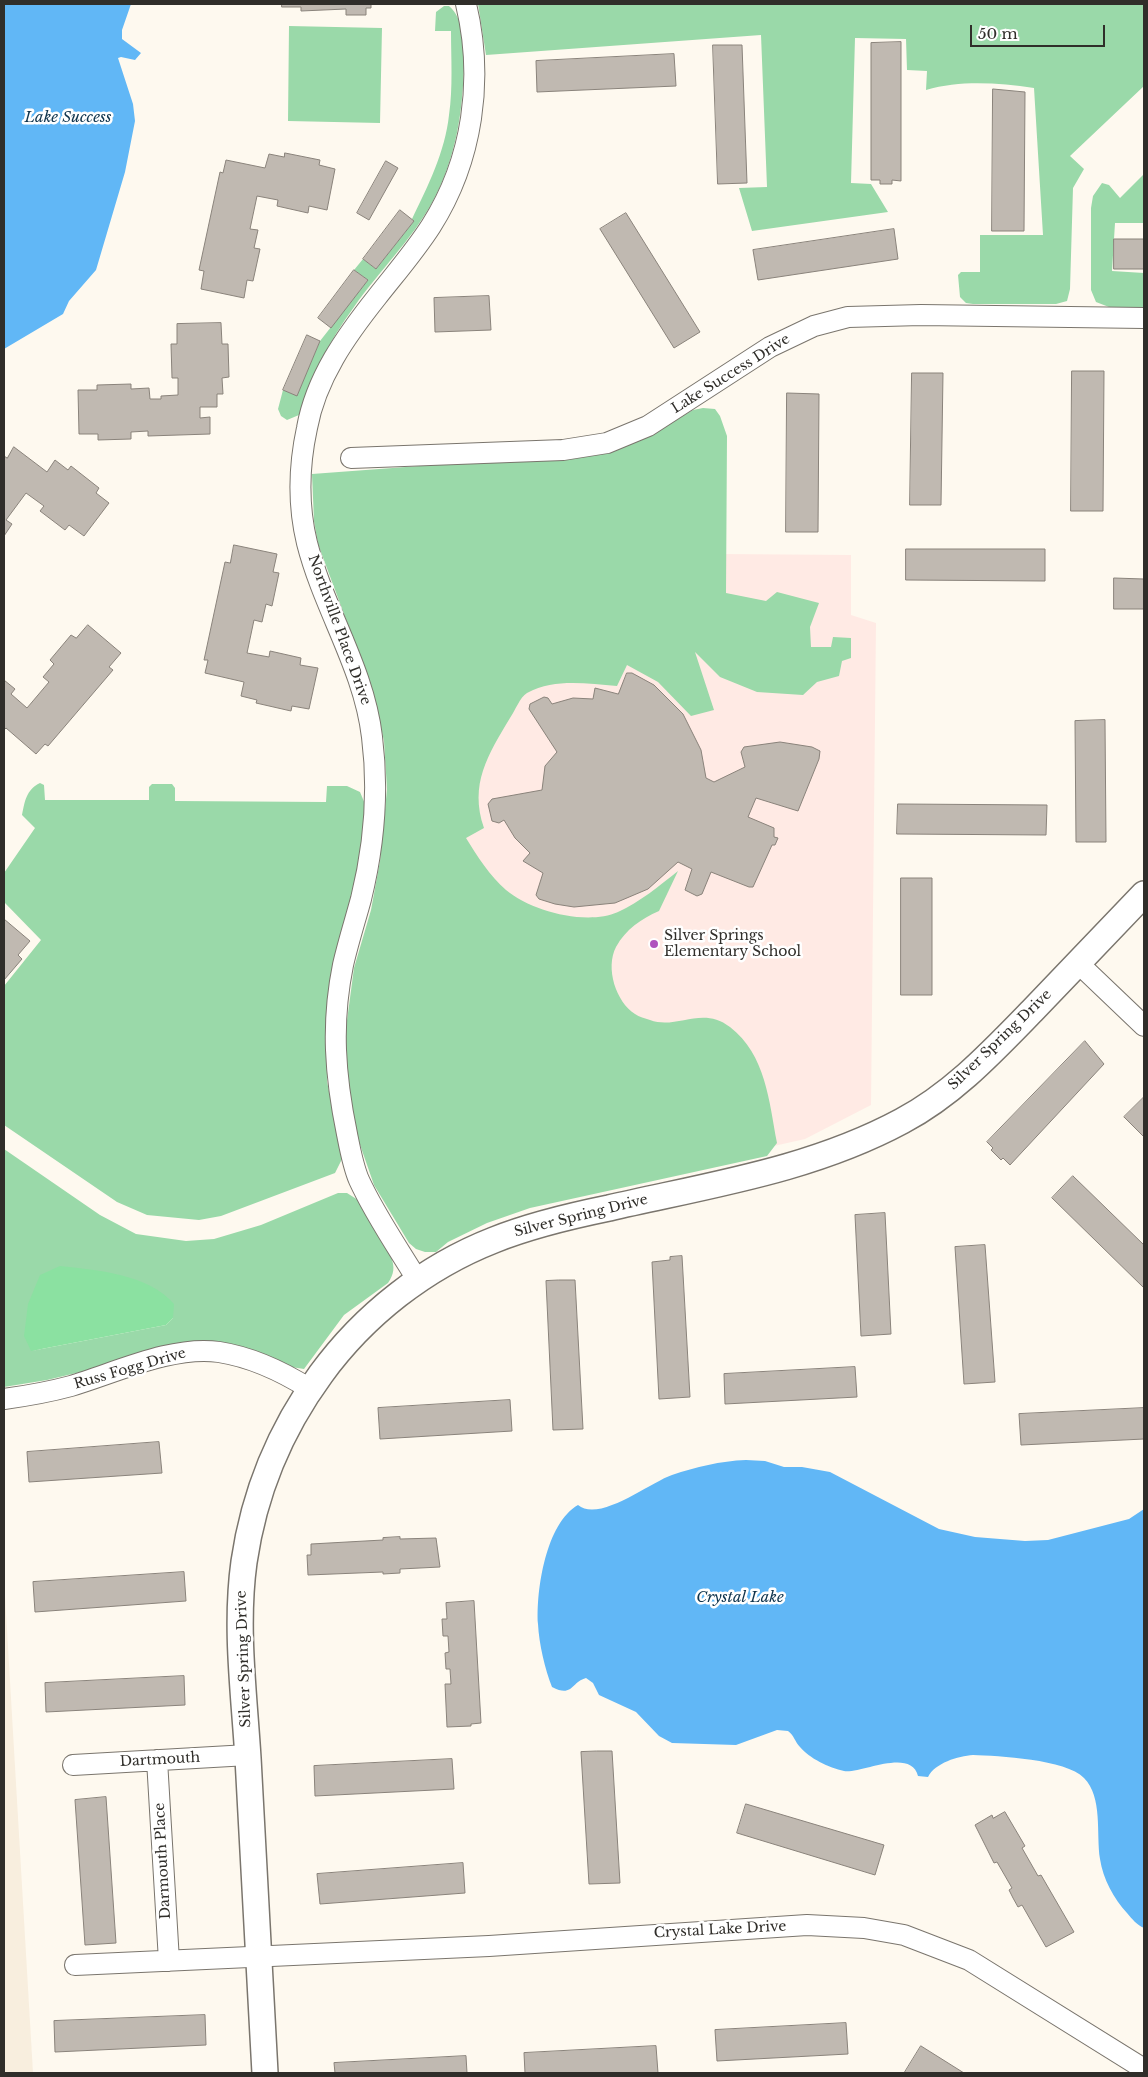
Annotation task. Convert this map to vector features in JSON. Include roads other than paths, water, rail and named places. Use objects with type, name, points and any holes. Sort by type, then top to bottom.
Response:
[{"type":"street","name":"Northville Place Drive","points":[[418,1281],[358,1177],[337,1086],[335,1036],[338,999],[343,964],[370,857],[376,775],[367,708],[348,650],[319,579],[307,543],[301,506],[301,488],[306,429],[320,384],[353,327],[430,228],[444,203],[458,171],[471,124],[476,76],[473,34],[466,4]]},
{"type":"street","name":"Lake Success Drive","points":[[351,458],[562,450],[607,443],[648,426],[784,340],[814,326],[848,317],[921,315],[1144,318]]},
{"type":"street","name":"Silver Spring Drive","points":[[265,2073],[240,1616],[244,1560],[263,1481],[285,1430],[310,1389],[331,1360],[360,1328],[418,1281],[467,1251],[523,1229],[800,1164],[865,1139],[904,1120],[958,1083],[995,1049],[1144,894]]},
{"type":"street","points":[[1078,963],[1144,1026]]},
{"type":"street","name":"Russ Fogg Drive","points":[[4,1399],[69,1386],[162,1358],[198,1351],[238,1356],[280,1372],[310,1389]]},
{"type":"street","name":"Dartmouth","points":[[73,1765],[248,1755]]},
{"type":"street","name":"Darmouth Place","points":[[157,1760],[169,1961]]},
{"type":"street","name":"Crystal Lake Drive","points":[[259,1957],[488,1946],[807,1925],[864,1928],[904,1935],[969,1960],[1144,2068]]},
{"type":"street","points":[[75,1965],[259,1957]]},
{"type":"water","name":"Lake Success","points":[[4,4],[131,4],[122,30],[122,39],[141,53],[135,60],[118,58],[133,104],[135,121],[125,172],[96,270],[69,301],[63,314],[4,349]]},
{"type":"water","name":"Crystal Lake","points":[[746,1460],[765,1461],[784,1467],[802,1467],[830,1472],[939,1529],[975,1537],[1025,1541],[1048,1540],[1129,1519],[1144,1509],[1144,1928],[1135,1922],[1122,1907],[1106,1881],[1100,1859],[1098,1816],[1094,1795],[1090,1786],[1084,1778],[1063,1767],[1031,1760],[973,1755],[941,1764],[928,1777],[918,1776],[913,1768],[906,1763],[896,1762],[844,1771],[814,1759],[798,1745],[792,1734],[788,1731],[777,1730],[736,1745],[672,1743],[659,1736],[636,1712],[599,1695],[593,1683],[586,1678],[568,1690],[564,1691],[552,1687],[540,1640],[538,1624],[539,1594],[545,1558],[558,1526],[567,1514],[578,1505],[587,1509],[611,1506],[662,1479],[681,1472],[717,1463]]},
{"type":"place","name":"Silver Springs Elementary School","points":[[654,944]]}]
